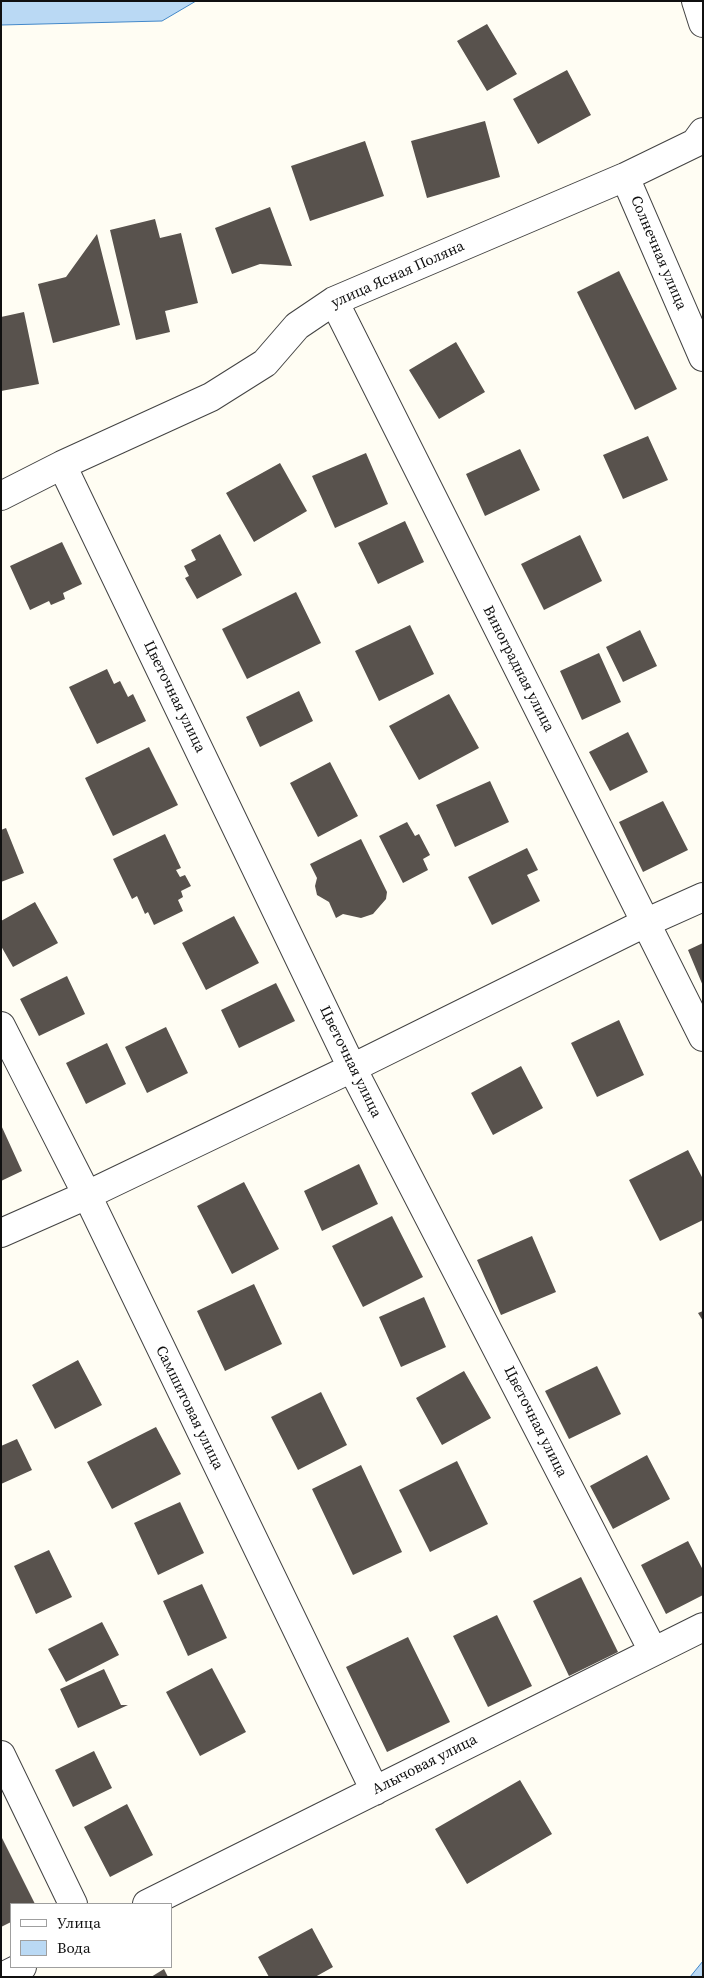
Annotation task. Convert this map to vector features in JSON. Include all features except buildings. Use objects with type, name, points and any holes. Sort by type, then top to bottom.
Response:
[{"type":"street","points":[[696,1],[703,23]]},
{"type":"street","name":"улица Ясная Поляна","points":[[1,496],[62,464],[211,397],[265,363],[297,326],[334,301],[625,177],[695,143],[703,132]]},
{"type":"street","name":"Солнечная улица","points":[[625,177],[703,357]]},
{"type":"street","name":"Виноградная улица","points":[[334,301],[703,1037]]},
{"type":"street","name":"Цветочная улица","points":[[62,464],[352,1068],[653,1651]]},
{"type":"street","points":[[1,1233],[87,1195],[352,1068],[645,923],[703,897]]},
{"type":"street","name":"Самшитовая улица","points":[[1,1026],[87,1195],[374,1791]]},
{"type":"street","name":"Алычовая улица","points":[[149,1903],[703,1627]]},
{"type":"street","points":[[1,1755],[73,1903]]},
{"type":"street","points":[[2,1977],[20,1968]]},
{"type":"water","points":[[1,1],[196,1],[162,21],[1,25]]},
{"type":"water","points":[[703,1961],[703,1977],[690,1977]]}]
